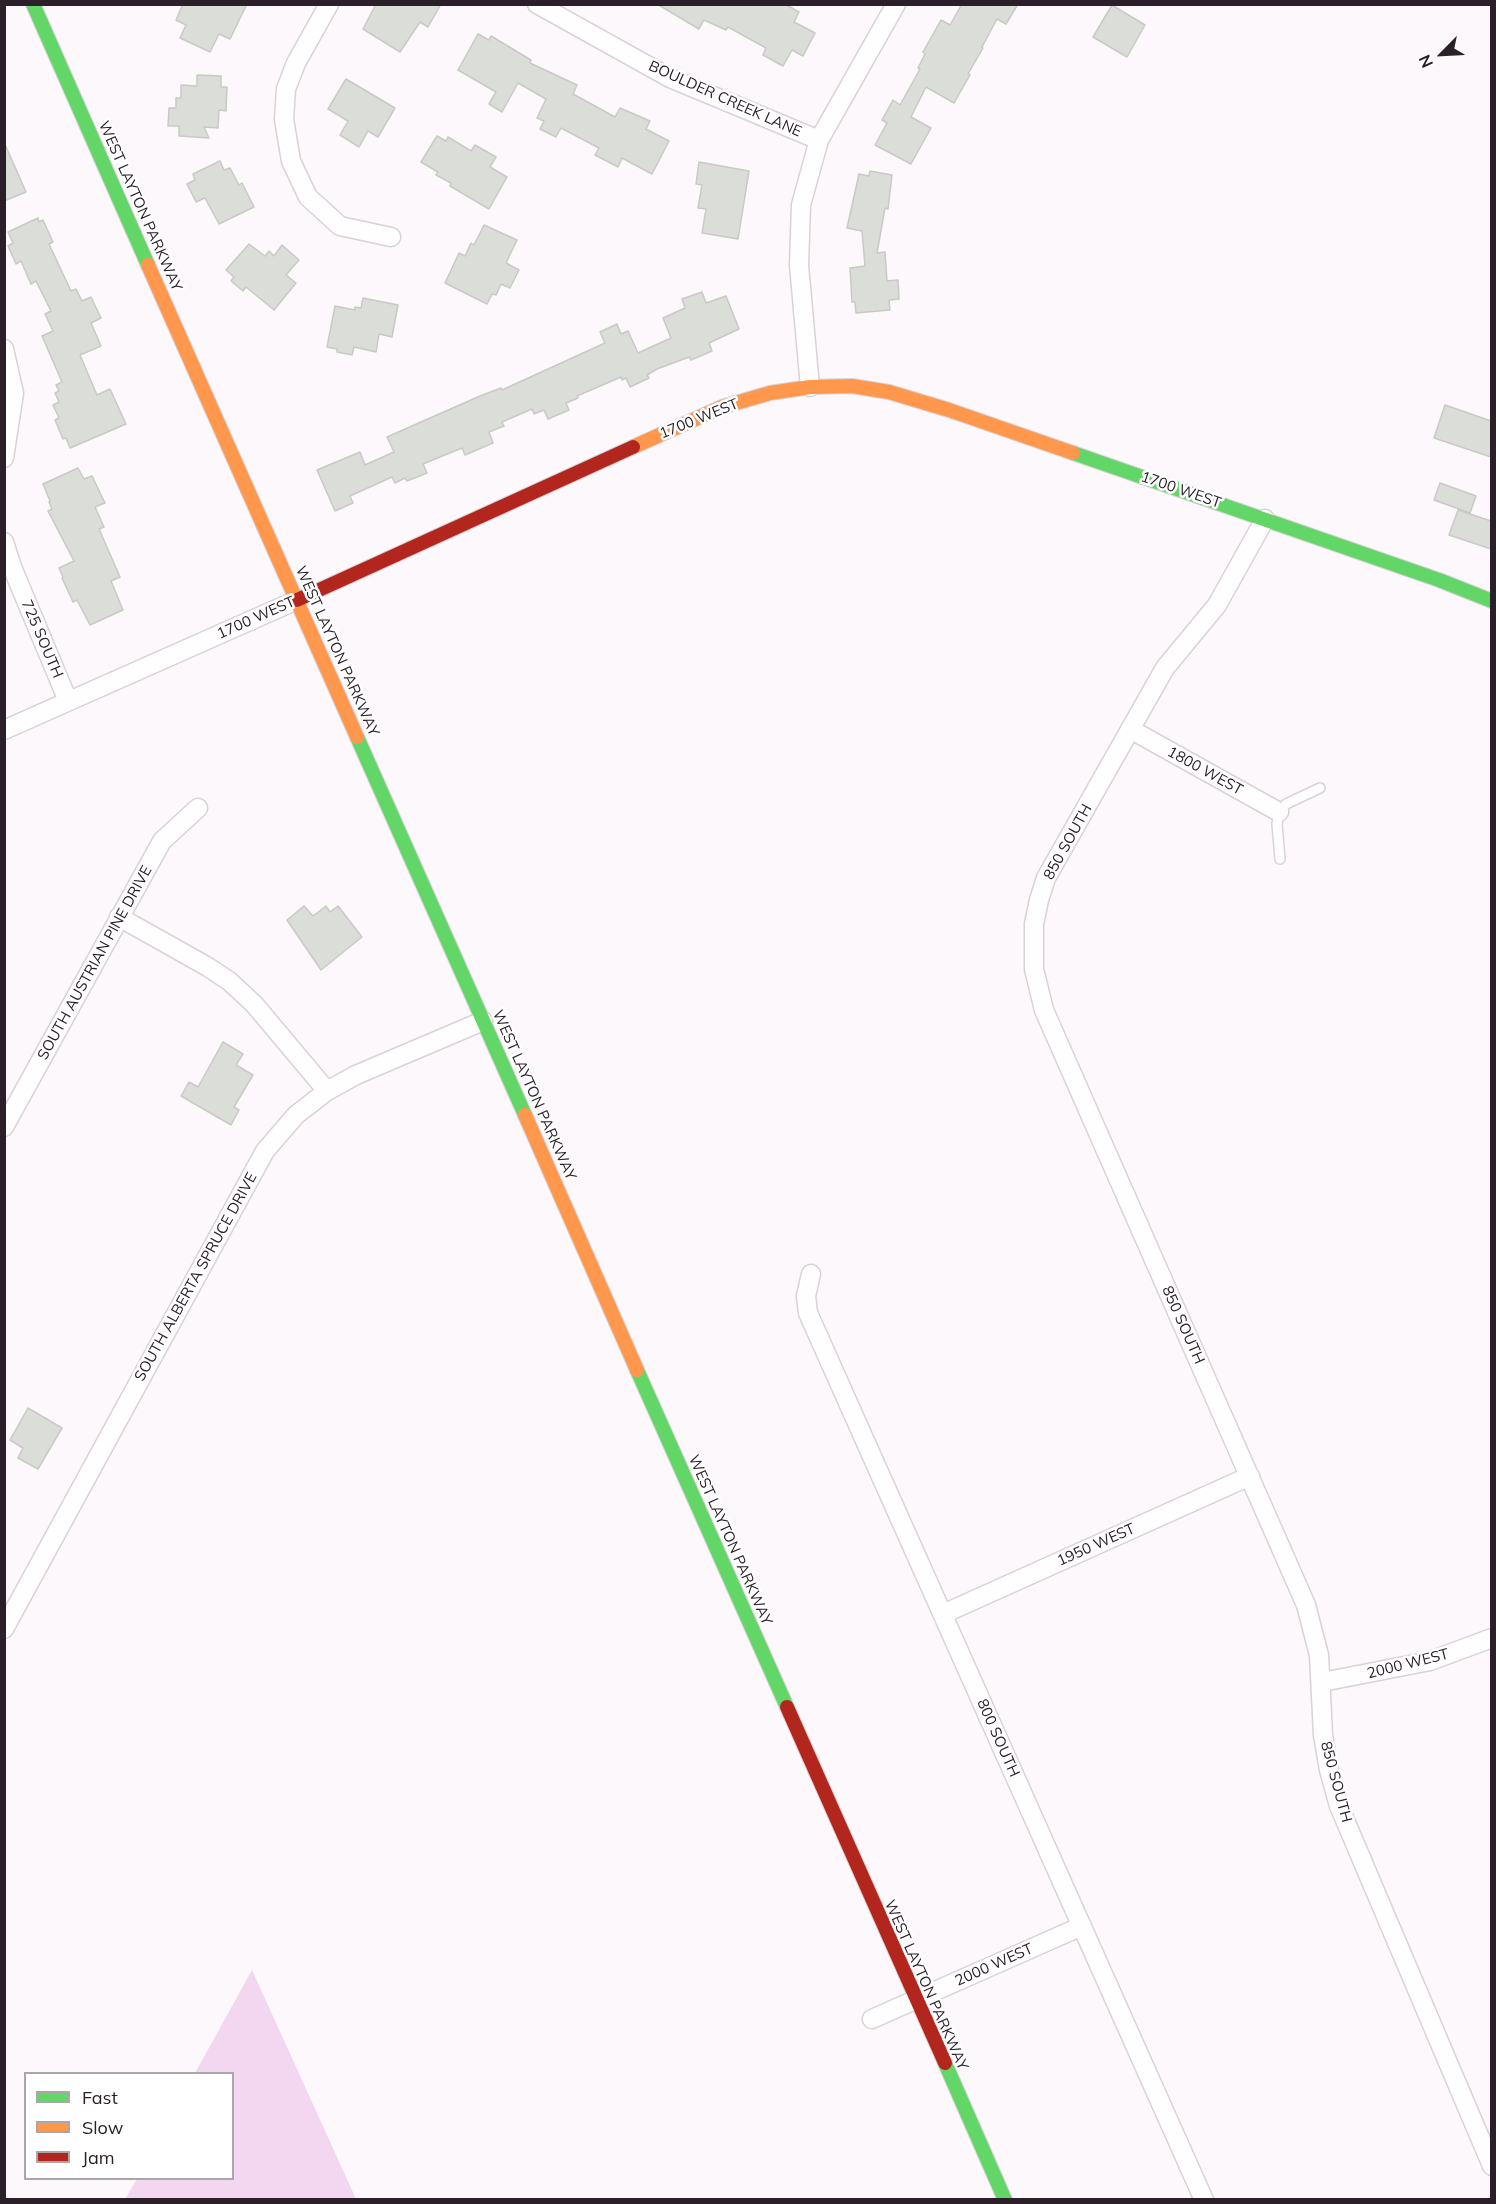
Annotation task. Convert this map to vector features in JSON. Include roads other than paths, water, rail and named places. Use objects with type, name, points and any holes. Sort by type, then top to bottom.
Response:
[{"type":"main road","name":"WEST LAYTON PARKWAY","points":[[33,4],[1005,2199]]},
{"type":"main road","name":"1700 WEST","points":[[297,600],[722,407],[770,393],[810,387],[852,386],[889,392],[939,407],[1439,580],[1491,601]]},
{"type":"street","points":[[329,4],[296,63],[286,89],[284,119],[291,161],[308,197],[340,226],[391,237]]},
{"type":"street","name":"BOULDER CREEK LANE","points":[[537,4],[670,78],[819,140]]},
{"type":"street","points":[[810,387],[799,265],[801,205],[819,140],[896,4]]},
{"type":"street","points":[[4,349],[14,393],[7,425],[4,458]]},
{"type":"street","name":"850 SOUTH","points":[[1265,519],[1217,605],[1165,668],[1046,878],[1034,924],[1034,969],[1044,1010],[1306,1605],[1319,1655],[1323,1735],[1329,1770],[1339,1806],[1491,2166]]},
{"type":"street","name":"725 SOUTH","points":[[4,542],[12,567],[68,701]]},
{"type":"street","name":"1700 WEST","points":[[4,730],[297,600]]},
{"type":"street","name":"1800 WEST","points":[[1130,729],[1279,812]]},
{"type":"street","name":"SOUTH AUSTRIAN PINE DRIVE","points":[[7,1117],[162,841],[198,808]]},
{"type":"street","points":[[119,917],[229,981],[254,1004],[327,1091]]},
{"type":"street","name":"SOUTH ALBERTA SPRUCE DRIVE","points":[[4,1629],[265,1150],[296,1115],[327,1091],[356,1075],[483,1021]]},
{"type":"street","name":"800 SOUTH","points":[[811,1274],[806,1296],[808,1313],[1204,2199]]},
{"type":"street","name":"1950 WEST","points":[[942,1614],[1250,1476]]},
{"type":"street","name":"2000 WEST","points":[[1322,1682],[1430,1661],[1491,1638]]},
{"type":"street","name":"2000 WEST","points":[[872,2019],[1082,1926]]},
{"type":"lane","points":[[1280,859],[1277,825],[1279,812],[1286,804],[1320,788]]}]
